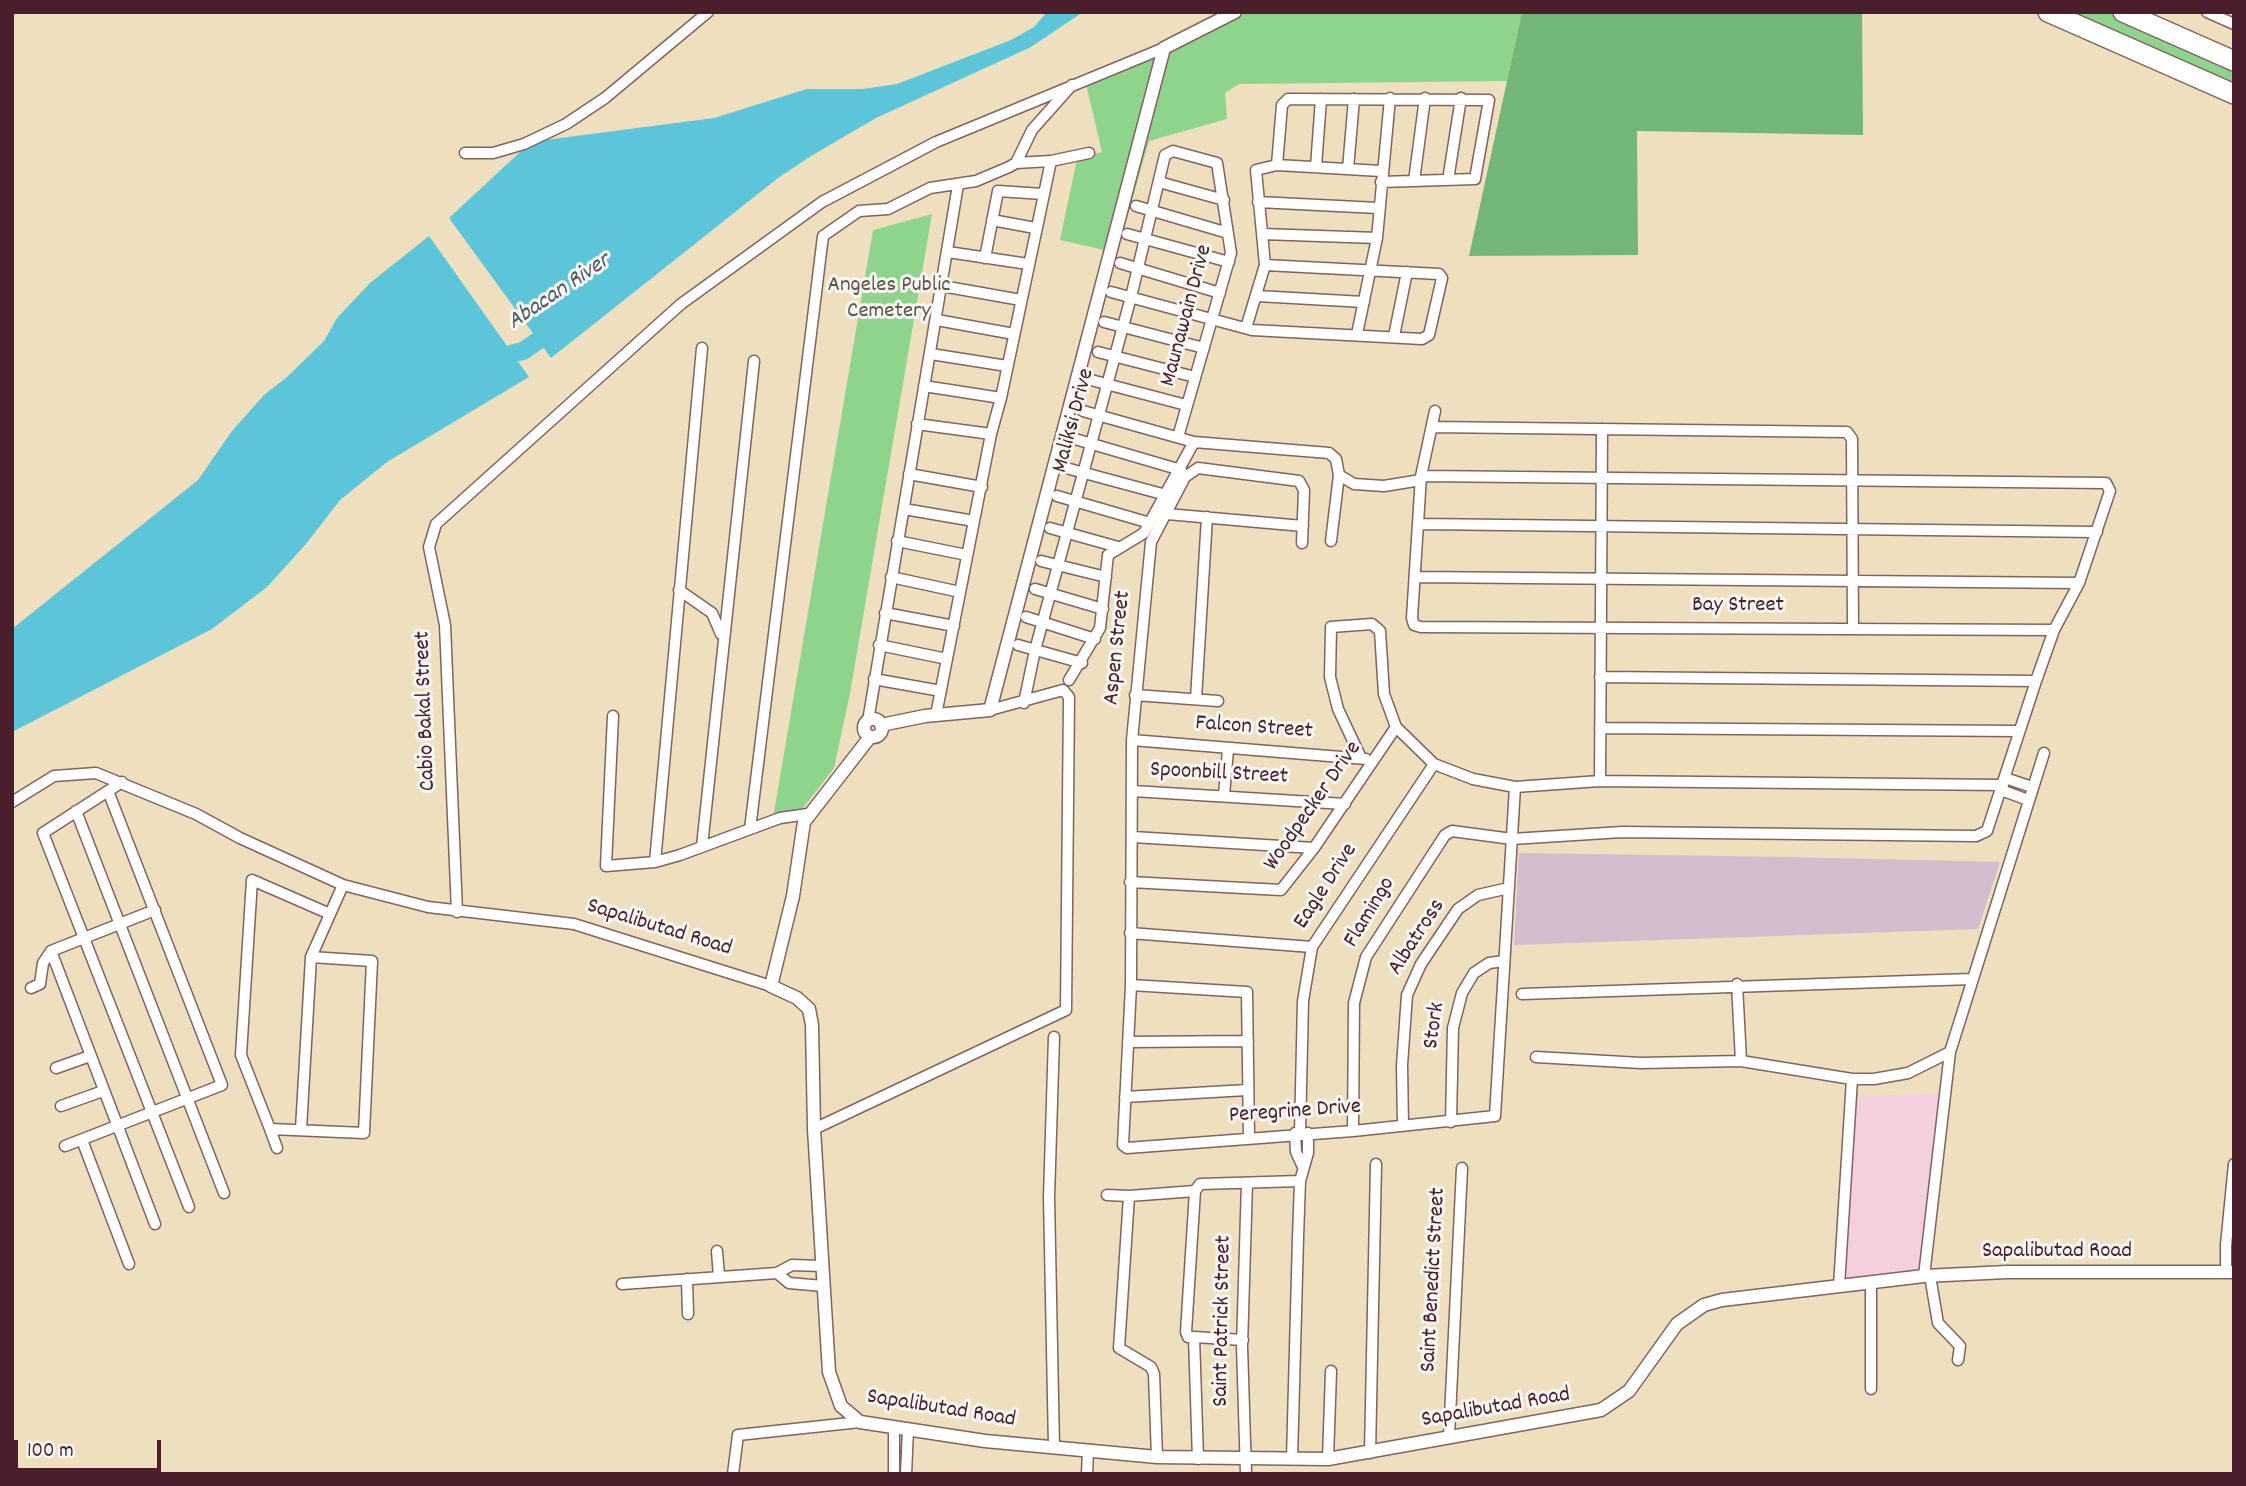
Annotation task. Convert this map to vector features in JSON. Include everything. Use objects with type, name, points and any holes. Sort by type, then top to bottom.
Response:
[{"type":"highway","points":[[2048,12],[2234,94]]},
{"type":"highway","points":[[2123,12],[2234,61]]},
{"type":"street","points":[[465,153],[492,153],[523,144],[566,124],[605,98],[708,12]]},
{"type":"street","points":[[1016,163],[1032,130],[1074,83],[1164,48],[1235,12]]},
{"type":"street","points":[[2207,12],[2234,24]]},
{"type":"street","points":[[990,710],[1164,48]]},
{"type":"street","name":"Cabio Bakal Street","points":[[457,912],[446,625],[429,547],[431,533],[444,514],[681,304],[822,202],[903,157],[1074,83]]},
{"type":"street","points":[[1357,334],[1377,238],[1390,98]]},
{"type":"street","points":[[1414,181],[1425,98]]},
{"type":"street","points":[[1448,180],[1461,98]]},
{"type":"street","points":[[1246,328],[1265,265],[1254,173],[1260,168],[1277,165],[1348,169],[1414,181],[1475,179],[1489,102],[1487,99],[1461,98],[1284,101],[1277,165]]},
{"type":"street","points":[[1316,167],[1321,99]]},
{"type":"street","points":[[1348,169],[1354,99]]},
{"type":"street","name":"Maliksi Drive","points":[[1024,703],[1065,533],[1169,152],[1217,163]]},
{"type":"street","points":[[750,829],[823,236],[859,211],[888,209],[930,188],[958,185],[993,175],[1016,163],[1051,162],[1089,153]]},
{"type":"street","points":[[936,715],[991,434],[1051,162]]},
{"type":"street","name":"Maunawain Drive","points":[[1178,437],[1231,253],[1217,163]]},
{"type":"street","points":[[1159,182],[1224,201]]},
{"type":"street","points":[[875,723],[874,679],[879,645],[937,320],[958,185]]},
{"type":"street","points":[[985,258],[995,194],[1001,190],[1043,194]]},
{"type":"street","points":[[1258,202],[1378,208]]},
{"type":"street","points":[[1136,206],[1228,233]]},
{"type":"street","points":[[992,220],[1035,228]]},
{"type":"street","points":[[1127,234],[1228,262]]},
{"type":"street","points":[[1262,234],[1377,238]]},
{"type":"street","points":[[948,252],[1028,264]]},
{"type":"street","points":[[1120,263],[1220,293]]},
{"type":"street","points":[[1111,292],[1246,328],[1422,339],[1429,335],[1442,278],[1439,274],[1265,265]]},
{"type":"street","points":[[1394,336],[1407,272]]},
{"type":"street","points":[[942,286],[1021,300]]},
{"type":"street","points":[[1257,296],[1364,302]]},
{"type":"street","points":[[937,320],[1014,334]]},
{"type":"street","points":[[1104,322],[1204,348]]},
{"type":"street","points":[[654,862],[702,348]]},
{"type":"street","points":[[1098,352],[1195,377]]},
{"type":"street","points":[[930,354],[1007,366]]},
{"type":"street","points":[[702,846],[754,361]]},
{"type":"street","points":[[1091,380],[1186,405]]},
{"type":"street","points":[[924,386],[1001,398]]},
{"type":"street","points":[[1083,411],[1194,442],[1329,453],[1336,459],[1339,475],[1331,541]]},
{"type":"street","points":[[1435,411],[1421,478],[1416,578],[2078,583]]},
{"type":"street","points":[[917,424],[991,434]]},
{"type":"street","points":[[1432,427],[1847,432],[1852,439],[1853,629]]},
{"type":"street","points":[[1600,781],[1602,429]]},
{"type":"street","points":[[1074,439],[1181,470]]},
{"type":"street","points":[[1069,680],[1095,639],[1103,608],[1108,555],[1141,536],[1181,470],[1194,442]]},
{"type":"street","points":[[1066,468],[1166,495]]},
{"type":"street","name":"Aspen Street","points":[[1133,791],[1135,695],[1151,542],[1185,477],[1198,468],[1299,481],[1304,491],[1303,526]]},
{"type":"street","points":[[909,474],[982,487]]},
{"type":"street","points":[[1339,475],[1354,484],[1368,486],[1421,478],[1601,477],[2106,483],[2110,491],[2078,583],[2054,631],[2018,731],[1987,831],[1976,835],[1635,832],[1512,839]]},
{"type":"street","points":[[1057,496],[1150,523]]},
{"type":"street","points":[[904,509],[974,521]]},
{"type":"street","points":[[1167,514],[1303,526],[1302,543]]},
{"type":"street","points":[[1196,699],[1207,517]]},
{"type":"street","points":[[1420,524],[2096,532]]},
{"type":"street","points":[[1050,528],[1118,547]]},
{"type":"street","points":[[897,541],[967,555]]},
{"type":"street","points":[[1041,561],[1106,577]]},
{"type":"street","points":[[891,577],[960,592]]},
{"type":"street","name":"Bay Street","points":[[1416,578],[1412,618],[1414,625],[1421,627],[2054,631]]},
{"type":"street","points":[[1035,589],[1103,608]]},
{"type":"street","points":[[679,590],[712,613],[723,641]]},
{"type":"street","points":[[885,613],[954,626]]},
{"type":"street","points":[[1026,617],[1095,639]]},
{"type":"street","points":[[1367,760],[1338,709],[1330,677],[1331,627],[1377,626],[1384,694],[1396,727],[1434,764],[1473,779],[1516,787],[1600,781],[2003,784],[2032,787]]},
{"type":"street","points":[[879,645],[947,659]]},
{"type":"street","points":[[1018,645],[1082,663]]},
{"type":"street","points":[[1600,677],[2036,681]]},
{"type":"street","points":[[874,679],[941,691]]},
{"type":"street","points":[[771,986],[795,886],[801,833],[808,814],[870,737],[864,728],[875,723],[990,710],[1024,703],[1063,690],[1069,697],[1066,1010],[814,1129]]},
{"type":"street","points":[[1135,695],[1219,701]]},
{"type":"street","points":[[613,716],[606,866],[654,862],[780,818],[808,814]]},
{"type":"street","name":"Woodpecker Drive","points":[[1130,882],[1276,892],[1285,887],[1345,804],[1367,760],[1396,727]]},
{"type":"street","points":[[1600,728],[2018,731]]},
{"type":"street","name":"Falcon Street","points":[[1132,740],[1367,760]]},
{"type":"street","points":[[1224,795],[1228,750]]},
{"type":"street","points":[[1958,1360],[1960,1346],[1938,1323],[1927,1276],[1950,1052],[2044,753]]},
{"type":"street","name":"Eagle Drive","points":[[1292,1459],[1293,1333],[1302,1165],[1296,1152],[1301,1133],[1303,1000],[1312,947],[1434,764]]},
{"type":"street","name":"Sapalibutad Road","points":[[12,802],[41,781],[66,773],[96,773],[196,814],[240,838],[343,885],[457,912],[573,924],[771,986],[797,998],[809,1009],[814,1052],[814,1129],[831,1384],[841,1406],[860,1422],[894,1429],[1181,1459],[1328,1459],[1589,1413],[1612,1405],[1629,1391],[1677,1324],[1704,1305],[1762,1293],[1927,1276],[2007,1272],[2230,1272]]},
{"type":"street","points":[[121,782],[43,833],[189,1207]]},
{"type":"street","points":[[2003,784],[2028,800]]},
{"type":"street","name":"Peregrine Drive","points":[[1133,791],[1129,1042],[1122,1141],[1126,1148],[1491,1118],[1498,1111],[1504,961],[1516,787]]},
{"type":"street","points":[[65,1146],[222,1085],[108,791]]},
{"type":"street","name":"Spoonbill Street","points":[[1133,791],[1345,804]]},
{"type":"street","points":[[76,811],[224,1193]]},
{"type":"street","name":"Flamingo","points":[[1353,1130],[1354,1003],[1366,957],[1445,835],[1458,831],[1512,839]]},
{"type":"street","points":[[1133,836],[1314,848]]},
{"type":"street","points":[[277,1148],[241,1055],[252,880],[330,914]]},
{"type":"street","points":[[300,1129],[311,957],[343,885]]},
{"type":"street","name":"Albatross","points":[[1403,1126],[1402,1065],[1407,995],[1421,964],[1458,909],[1478,895],[1509,887]]},
{"type":"street","points":[[31,988],[40,984],[43,963],[51,951],[155,910]]},
{"type":"street","points":[[1130,933],[1312,947]]},
{"type":"street","points":[[51,951],[155,1223]]},
{"type":"street","points":[[270,1129],[364,1133],[372,961],[311,957]]},
{"type":"street","name":"Stork","points":[[1451,1122],[1453,1028],[1462,993],[1474,972],[1489,963],[1504,961]]},
{"type":"street","points":[[1522,994],[1737,984],[1971,979]]},
{"type":"street","points":[[1737,984],[1741,1061]]},
{"type":"street","points":[[1130,985],[1243,990],[1248,996],[1249,1137]]},
{"type":"street","points":[[1054,1037],[1049,1198],[1054,1447]]},
{"type":"street","points":[[1129,1042],[1248,1041]]},
{"type":"street","points":[[1536,1057],[1641,1063],[1741,1061],[1798,1068],[1852,1079],[1908,1073],[1950,1052]]},
{"type":"street","points":[[55,1068],[90,1056]]},
{"type":"street","points":[[1839,1286],[1852,1079]]},
{"type":"street","points":[[1125,1097],[1247,1090]]},
{"type":"street","points":[[61,1107],[103,1091]]},
{"type":"street","points":[[82,1140],[130,1264]]},
{"type":"street","points":[[1370,1453],[1376,1164]]},
{"type":"street","points":[[2230,1272],[2226,1245],[2234,1164]]},
{"type":"street","name":"Saint Benedict Street","points":[[1449,1437],[1462,1168]]},
{"type":"street","points":[[1242,1340],[1194,1338],[1186,1332],[1195,1191],[1200,1184],[1300,1181]]},
{"type":"street","name":"Saint Patrick Street","points":[[1246,1474],[1242,1340],[1247,1183]]},
{"type":"street","points":[[1107,1195],[1195,1191]]},
{"type":"street","points":[[1129,1196],[1119,1348],[1151,1367],[1154,1374],[1157,1457]]},
{"type":"street","points":[[717,1251],[719,1277]]},
{"type":"street","points":[[622,1284],[777,1273],[792,1265],[822,1266]]},
{"type":"street","points":[[777,1273],[789,1283],[823,1286]]},
{"type":"street","points":[[687,1279],[688,1314]]},
{"type":"street","points":[[1871,1282],[1871,1389]]},
{"type":"street","points":[[1194,1338],[1198,1459]]},
{"type":"street","points":[[1328,1459],[1331,1371]]},
{"type":"street","points":[[733,1474],[738,1435],[860,1422]]},
{"type":"street","points":[[894,1429],[894,1474]]},
{"type":"street","points":[[906,1474],[908,1430]]},
{"type":"street","points":[[1087,1474],[1088,1450]]},
{"type":"street","points":[[1181,1459],[1182,1474]]},
{"type":"shaded area","points":[[1519,853],[2000,862],[1978,929],[1514,945]]},
{"type":"shaded area","points":[[1944,1093],[1920,1272],[1845,1279],[1853,1097]]},
{"type":"green space","points":[[1240,12],[1522,12],[1507,81],[1239,84],[1225,93],[1227,119],[1149,141],[1117,253],[1060,240],[1077,159],[1102,152],[1085,80]]},
{"type":"green space","points":[[1522,12],[1862,12],[1863,135],[1637,131],[1638,255],[1469,256]]},
{"type":"green space","points":[[2062,12],[2110,12],[2234,67],[2234,88]]},
{"type":"green space","name":"Angeles Public Cemetery","points":[[932,214],[850,693],[834,768],[803,808],[773,818],[873,230]]},
{"type":"water","points":[[1047,12],[1083,12],[1031,47],[876,118],[811,156],[778,178],[551,358],[449,218],[520,152],[545,140],[714,118],[807,89],[863,89],[897,84],[1011,40],[1034,27]]},
{"type":"water","points":[[429,236],[529,377],[387,462],[340,500],[306,544],[267,587],[212,629],[12,732],[12,629],[198,480],[232,431],[264,395],[324,341],[337,318],[370,283]]},
{"type":"waterway","name":"Abacan River","points":[[490,359],[523,351],[558,327]]}]
